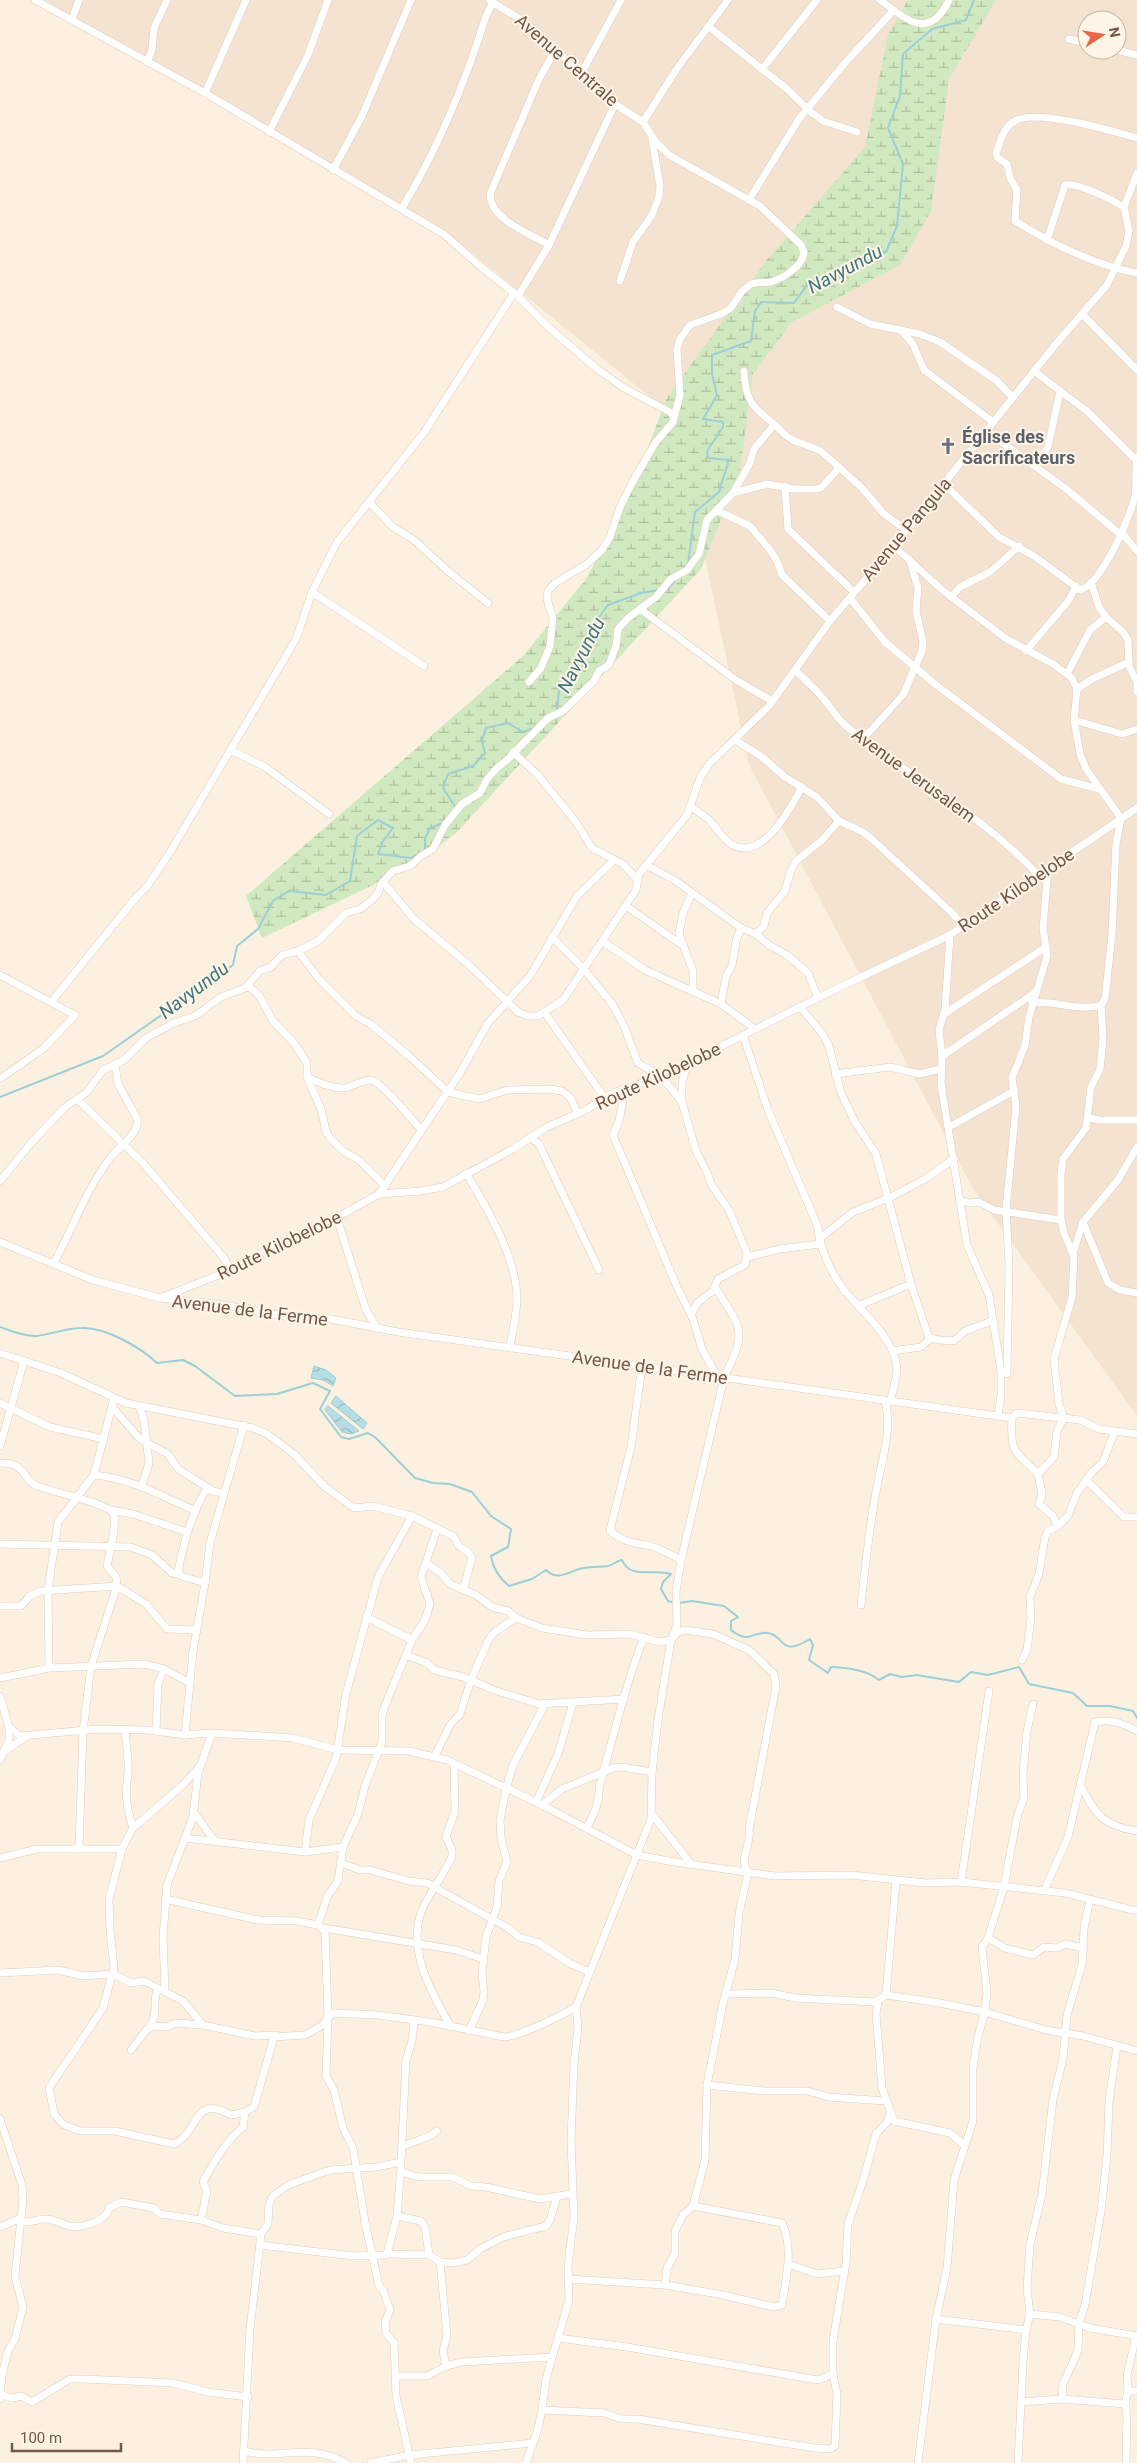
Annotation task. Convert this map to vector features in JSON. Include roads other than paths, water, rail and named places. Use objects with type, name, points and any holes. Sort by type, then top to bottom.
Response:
[{"type":"street","points":[[35,0],[205,93],[333,170],[402,208],[454,241],[481,268],[516,294],[547,326],[596,368],[624,388],[670,412],[673,416]]},
{"type":"street","points":[[72,19],[78,0]]},
{"type":"street","points":[[147,62],[152,50],[154,28],[167,0]]},
{"type":"street","points":[[205,93],[246,0]]},
{"type":"street","points":[[269,132],[308,55],[328,0]]},
{"type":"street","points":[[333,170],[362,116],[411,0]]},
{"type":"street","points":[[582,72],[621,0]]},
{"type":"street","points":[[529,682],[541,668],[550,646],[553,618],[547,600],[548,591],[555,583],[587,564],[602,550],[610,537],[620,507],[631,485],[655,443],[671,426],[680,395],[677,343],[686,328],[727,311],[750,284],[768,282],[779,278],[800,263],[803,258],[801,245],[775,219],[749,200],[662,150],[643,122],[676,70],[728,0]]},
{"type":"street","points":[[762,69],[817,0]]},
{"type":"street","points":[[880,0],[915,24],[926,24],[940,15],[949,0]]},
{"type":"street","points":[[402,208],[446,124],[490,1]]},
{"type":"street","name":"Avenue Centrale","points":[[490,1],[524,22],[616,104],[643,122]]},
{"type":"street","points":[[749,200],[808,107],[849,58],[894,10]]},
{"type":"street","points":[[708,26],[823,120],[857,132]]},
{"type":"street","points":[[1069,39],[1077,41]]},
{"type":"street","points":[[549,245],[506,220],[493,207],[490,194],[539,79],[555,51]]},
{"type":"street","points":[[52,1001],[148,885],[196,811],[296,639],[312,592],[337,542],[423,434],[549,245],[616,104]]},
{"type":"street","points":[[1137,138],[1039,117],[1022,118],[1009,125],[996,154],[998,158],[1007,164],[1010,178],[1017,190],[1014,220],[1047,240],[1116,269],[1137,274]]},
{"type":"street","points":[[620,281],[633,242],[652,215],[658,197],[660,186],[651,133]]},
{"type":"street","points":[[1047,240],[1065,185],[1072,184],[1124,207],[1137,173]]},
{"type":"street","name":"Avenue Pangula","points":[[691,807],[704,771],[714,758],[760,717],[830,621],[894,546],[1034,371],[1103,290],[1123,255],[1129,234],[1124,207]]},
{"type":"street","points":[[837,307],[870,324],[901,330],[940,342],[997,381],[1013,398]]},
{"type":"street","points":[[1082,314],[1137,370]]},
{"type":"street","points":[[901,330],[913,344],[924,370],[993,422]]},
{"type":"street","points":[[744,371],[745,385],[752,404],[764,419],[774,425],[788,438],[814,447],[862,488],[883,513],[906,530]]},
{"type":"street","points":[[944,484],[999,537],[1019,546],[1080,590],[1084,589],[1091,582],[1122,534],[1135,496],[1137,459],[1088,412],[1034,371]]},
{"type":"street","points":[[1034,466],[1048,447],[1060,391]]},
{"type":"street","points":[[0,1181],[31,1143],[64,1108],[87,1092],[103,1070],[115,1066],[132,1054],[146,1038],[174,1023],[195,1016],[220,997],[248,986],[260,971],[271,967],[282,955],[298,951],[324,937],[346,913],[360,910],[373,899],[383,882],[393,871],[410,866],[420,856],[433,849],[445,824],[458,808],[480,793],[487,779],[548,718],[563,711],[594,681],[599,672],[609,665],[616,646],[618,629],[656,597],[672,579],[687,570],[699,554],[707,520],[733,493],[750,462],[754,449],[774,425]]},
{"type":"street","points":[[986,431],[1073,494],[1122,534],[1137,551]]},
{"type":"street","points":[[733,493],[767,484],[817,489],[822,487],[838,468]]},
{"type":"street","points":[[784,486],[788,528],[852,595],[885,642],[914,667],[1050,772],[1061,779],[1099,789]]},
{"type":"street","points":[[369,502],[387,522],[414,540],[449,572],[488,603]]},
{"type":"street","points":[[718,510],[750,526],[770,550],[782,575],[830,621]]},
{"type":"street","points":[[894,546],[951,597],[1026,651],[1053,664],[1067,674],[1077,689],[1074,720],[1080,754],[1086,769],[1121,818],[1116,844],[1107,992],[1101,1005],[1103,1039],[1100,1068],[1091,1087],[1088,1102],[1089,1118],[1084,1132],[1063,1159],[1061,1220],[1064,1233],[1073,1253]]},
{"type":"street","points":[[951,597],[960,587],[990,572],[1019,546]]},
{"type":"street","points":[[863,740],[903,695],[922,650],[923,642],[916,611],[918,588],[910,561]]},
{"type":"street","points":[[1091,582],[1096,602],[1106,617],[1126,635],[1129,645],[1130,670],[1137,684],[1137,692]]},
{"type":"street","points":[[1026,651],[1069,600],[1076,586]]},
{"type":"street","points":[[312,592],[424,666]]},
{"type":"street","points":[[640,609],[736,680],[772,701]]},
{"type":"street","points":[[1067,674],[1090,630],[1106,617]]},
{"type":"street","points":[[1077,689],[1092,679],[1129,662]]},
{"type":"street","name":"Avenue Jerusalem","points":[[795,670],[844,724],[863,740],[977,820],[1020,856],[1038,875]]},
{"type":"street","points":[[1074,720],[1115,733],[1122,734],[1137,729]]},
{"type":"street","points":[[734,740],[762,757],[785,777],[823,803],[839,821],[857,828],[873,840],[964,926]]},
{"type":"street","points":[[230,750],[266,767],[329,814]]},
{"type":"street","points":[[514,752],[537,774],[576,822],[589,845],[623,864],[637,879]]},
{"type":"street","points":[[383,882],[414,919],[468,965],[506,1002],[518,1012],[528,1016],[538,1016],[562,1000],[636,890],[637,879],[646,865],[687,815],[691,807],[711,822],[732,844],[751,849],[760,844],[784,816],[802,787]]},
{"type":"street","name":"Route Kilobelobe","points":[[160,1298],[231,1270],[274,1245],[337,1218],[379,1194],[432,1190],[443,1187],[513,1149],[530,1137],[578,1114],[604,1097],[662,1076],[688,1064],[755,1029],[950,935],[1137,808]]},
{"type":"street","points":[[756,934],[764,926],[767,913],[785,890],[796,861],[839,821]]},
{"type":"street","points":[[379,1194],[448,1092],[488,1023],[530,976],[577,896],[614,860]]},
{"type":"street","points":[[646,865],[692,893],[741,928],[756,934],[769,945],[787,955],[806,971],[818,998]]},
{"type":"street","points":[[1007,1374],[1009,1263],[1006,1210],[1013,1129],[1016,1119],[1012,1078],[1025,1045],[1032,1004],[1047,956],[1043,928],[1048,868]]},
{"type":"street","points":[[692,893],[680,922],[679,934],[693,971],[693,992]]},
{"type":"street","points":[[626,906],[682,946]]},
{"type":"street","points":[[721,1004],[726,976],[732,966],[736,941],[741,928]]},
{"type":"street","points":[[950,935],[943,1014],[939,1030],[942,1056],[942,1094],[949,1127],[967,1245],[989,1295],[1000,1371],[1001,1396],[998,1415]]},
{"type":"street","points":[[552,937],[583,968],[613,1005],[624,1026],[638,1063],[662,1076],[682,1102]]},
{"type":"street","points":[[602,941],[638,966],[721,1004],[755,1029]]},
{"type":"street","points":[[943,1014],[1046,946]]},
{"type":"street","points":[[298,951],[318,978],[356,1016],[372,1026],[409,1056],[448,1092],[479,1100],[507,1090],[551,1089],[562,1091],[570,1097],[578,1114]]},
{"type":"street","points":[[0,975],[52,1001],[75,1015],[44,1048],[0,1079]]},
{"type":"street","points":[[248,986],[258,995],[273,1021],[301,1052],[307,1063],[307,1078],[319,1103],[326,1131],[330,1138],[344,1151],[359,1160],[385,1186]]},
{"type":"street","points":[[942,1056],[1036,991]]},
{"type":"street","points":[[1032,1004],[1051,1002],[1092,1007],[1101,1005]]},
{"type":"street","points":[[800,1007],[822,1032],[833,1053],[835,1074],[855,1122],[876,1154],[929,1338]]},
{"type":"street","points":[[545,1013],[604,1097]]},
{"type":"street","points":[[743,1035],[768,1110],[818,1227],[819,1242],[842,1287],[873,1320],[892,1351],[896,1368],[888,1401],[887,1433],[876,1491],[861,1605]]},
{"type":"street","points":[[688,1064],[682,1082],[682,1102],[696,1151],[712,1186],[729,1210],[747,1252],[747,1258],[742,1268],[722,1276],[710,1294],[698,1302],[691,1315]]},
{"type":"street","points":[[53,1264],[108,1161],[139,1124],[118,1084],[115,1066]]},
{"type":"street","points":[[835,1074],[890,1068],[919,1074],[941,1069]]},
{"type":"street","points":[[307,1078],[344,1088],[367,1081],[375,1082],[401,1106],[421,1130]]},
{"type":"street","points":[[625,1089],[619,1121],[613,1135],[691,1315],[702,1349],[721,1377]]},
{"type":"street","points":[[949,1127],[1014,1091]]},
{"type":"street","points":[[77,1099],[124,1142],[168,1190],[216,1251],[224,1258],[231,1270]]},
{"type":"street","points":[[1089,1118],[1100,1120],[1137,1120]]},
{"type":"street","points":[[530,1137],[539,1144],[599,1270]]},
{"type":"street","points":[[1038,1474],[1054,1457],[1057,1431],[1064,1418],[1059,1404],[1054,1359],[1072,1297],[1073,1253],[1084,1222],[1118,1180],[1137,1147]]},
{"type":"street","points":[[747,1258],[780,1249],[819,1242],[853,1212],[889,1198],[944,1168],[954,1159]]},
{"type":"street","points":[[466,1173],[502,1241],[514,1280],[517,1298],[510,1348]]},
{"type":"street","points":[[960,1200],[969,1203],[979,1202],[994,1210],[1006,1210],[1061,1220]]},
{"type":"street","points":[[337,1218],[366,1310],[377,1328]]},
{"type":"street","points":[[1084,1222],[1108,1283],[1120,1290],[1137,1293]]},
{"type":"street","name":"Avenue de la Ferme","points":[[0,1242],[92,1280],[160,1298],[224,1305],[283,1316],[331,1319],[377,1328],[510,1348],[638,1364],[644,1370],[721,1377],[1012,1418],[1017,1413],[1080,1420],[1099,1429],[1137,1434]]},
{"type":"street","points":[[858,1306],[912,1284]]},
{"type":"street","points":[[526,2463],[542,2410],[546,2379],[568,2306],[568,2279],[574,2217],[571,2194],[570,2140],[578,2028],[576,2007],[652,1814],[652,1772],[671,1640],[677,1625],[676,1592],[681,1560],[721,1377],[736,1352],[740,1334],[731,1312],[715,1287]]},
{"type":"street","points":[[929,1338],[954,1341],[969,1329],[992,1321]]},
{"type":"street","points":[[892,1351],[922,1346],[929,1338]]},
{"type":"street","points":[[0,1353],[61,1372],[114,1398],[139,1406],[244,1425],[267,1434],[294,1454],[324,1486],[354,1508],[374,1506],[412,1516],[453,1536],[459,1546],[468,1552],[472,1558],[463,1590]]},
{"type":"street","points":[[0,1446],[24,1361]]},
{"type":"street","points":[[644,1370],[631,1447],[610,1530],[614,1534],[637,1544],[652,1546],[681,1560]]},
{"type":"street","points":[[49,1668],[48,1590],[58,1522],[94,1476],[113,1408],[114,1398]]},
{"type":"street","points":[[0,1403],[50,1426],[104,1439]]},
{"type":"street","points":[[139,1406],[144,1420],[145,1442],[149,1463],[142,1485]]},
{"type":"street","points":[[113,1408],[134,1433],[145,1442],[168,1454],[178,1468],[210,1489],[224,1493]]},
{"type":"street","points":[[1012,1418],[1011,1441],[1014,1452],[1038,1474],[1042,1494],[1039,1504],[1053,1516],[1058,1526]]},
{"type":"street","points":[[185,1735],[196,1630],[210,1543],[244,1425]]},
{"type":"street","points":[[1022,1660],[1027,1650],[1031,1618],[1030,1597],[1039,1574],[1045,1537],[1048,1532],[1058,1526],[1071,1512],[1075,1496],[1086,1480],[1103,1462],[1115,1431]]},
{"type":"street","points":[[0,1463],[21,1468],[36,1486],[187,1532]]},
{"type":"street","points":[[94,1476],[117,1478],[142,1485],[154,1493],[196,1511]]},
{"type":"street","points":[[1086,1480],[1124,1517],[1137,1517]]},
{"type":"street","points":[[178,1574],[187,1532],[206,1490],[210,1489]]},
{"type":"street","points":[[79,1848],[83,1732],[92,1666],[117,1586],[116,1577],[107,1566],[114,1516],[111,1510]]},
{"type":"street","points":[[305,1852],[309,1820],[327,1783],[338,1750],[340,1719],[378,1577],[412,1516]]},
{"type":"street","points":[[411,2459],[407,2436],[400,2418],[395,2376],[394,2343],[387,2336],[385,2326],[386,2318],[391,2312],[383,2290],[379,2286],[365,2222],[353,2148],[343,2128],[336,2096],[326,2076],[328,2016],[321,1927],[327,1897],[338,1881],[343,1847],[358,1814],[365,1786],[382,1742],[382,1716],[412,1640],[425,1620],[430,1604],[421,1577],[437,1529]]},
{"type":"street","points":[[0,1544],[132,1546],[152,1555],[172,1573],[205,1583]]},
{"type":"street","points":[[426,1563],[441,1573],[450,1584],[476,1595],[492,1607],[508,1612],[516,1618],[542,1628],[587,1635],[629,1634],[660,1642],[671,1640],[678,1632],[685,1630],[713,1634],[749,1650],[774,1674],[776,1686],[749,1829],[750,1841],[744,1855],[745,1868],[748,1872],[739,1914],[735,1959],[707,2085],[705,2160],[693,2206],[683,2214],[675,2231],[675,2253],[666,2268],[665,2285]]},
{"type":"street","points":[[0,1606],[22,1606],[34,1593],[48,1590],[117,1586],[146,1604],[157,1614],[167,1629],[196,1630]]},
{"type":"street","points":[[366,1617],[412,1640]]},
{"type":"street","points":[[435,1756],[450,1725],[460,1714],[471,1680],[489,1639],[495,1632],[516,1618]]},
{"type":"street","points":[[587,1827],[594,1816],[600,1796],[599,1788],[644,1637]]},
{"type":"street","points":[[406,1655],[427,1663],[434,1670],[471,1680],[494,1690],[545,1704],[624,1699]]},
{"type":"street","points":[[0,1678],[49,1668],[144,1664],[164,1669],[190,1683]]},
{"type":"street","points":[[156,1731],[158,1684],[164,1669]]},
{"type":"street","points":[[961,1882],[989,1691]]},
{"type":"street","points":[[0,1696],[9,1740],[0,1760]]},
{"type":"street","points":[[539,1803],[558,1754],[573,1703]]},
{"type":"street","points":[[469,2031],[479,2011],[484,1992],[482,1973],[485,1944],[500,1895],[501,1876],[507,1862],[501,1838],[500,1820],[506,1789],[513,1765],[545,1704]]},
{"type":"street","points":[[918,2463],[936,2319],[947,2268],[954,2180],[973,2122],[973,2068],[978,2036],[985,2012],[987,1993],[982,1947],[988,1938],[1004,1887],[1017,1817],[1024,1798],[1023,1774],[1026,1741],[1033,1704]]},
{"type":"street","points":[[1044,1891],[1068,1837],[1095,1722],[1107,1720],[1120,1722],[1137,1731]]},
{"type":"street","points":[[5,1723],[20,1736],[83,1732],[98,1729],[125,1729],[185,1735],[212,1733],[293,1738],[338,1750],[409,1751],[435,1756],[454,1764],[539,1803],[637,1855],[692,1865],[795,1877],[851,1875],[925,1883],[961,1882],[1065,1893],[1137,1910]]},
{"type":"street","points":[[125,1729],[128,1772],[125,1784],[127,1810],[132,1828]]},
{"type":"street","points":[[212,1733],[206,1754],[200,1766],[184,1784],[132,1828],[122,1849],[109,1899],[113,1974],[103,2008],[49,2088],[54,2114],[64,2125],[81,2131],[115,2131],[174,2144],[181,2141],[200,2112],[210,2108],[219,2108],[231,2115],[245,2112],[254,2107],[276,2035]]},
{"type":"street","points":[[5,1752],[28,1736]]},
{"type":"street","points":[[451,2027],[424,1972],[418,1946],[421,1911],[452,1856],[452,1850],[446,1837],[455,1811],[454,1764]]},
{"type":"street","points":[[131,2050],[150,2028],[156,2014],[155,1997],[162,1990],[166,1899],[173,1865],[185,1838],[193,1812],[200,1766]]},
{"type":"street","points":[[539,1803],[562,1789],[621,1767],[652,1772]]},
{"type":"street","points":[[1080,1786],[1103,1821],[1124,1829],[1137,1831]]},
{"type":"street","points":[[193,1812],[214,1840]]},
{"type":"street","points":[[652,1814],[692,1865]]},
{"type":"street","points":[[185,1838],[305,1852],[343,1847]]},
{"type":"street","points":[[0,1858],[37,1849],[122,1849]]},
{"type":"street","points":[[341,1864],[409,1881],[428,1883],[520,1937],[537,1942],[571,1964],[590,1972]]},
{"type":"street","points":[[886,1995],[896,1881]]},
{"type":"street","points":[[166,1899],[258,1920],[296,1921],[418,1946],[472,1954],[483,1959]]},
{"type":"street","points":[[1018,2463],[1018,2438],[1022,2419],[1021,2402],[1026,2330],[1030,2314],[1027,2289],[1028,2255],[1042,2194],[1053,2100],[1063,2058],[1067,2015],[1080,1976],[1084,1948],[1084,1928],[1090,1900]]},
{"type":"street","points":[[988,1938],[1005,1948],[1033,1955],[1044,1947],[1057,1948],[1066,1944],[1084,1948]]},
{"type":"street","points":[[472,1954],[485,1944]]},
{"type":"street","points":[[0,1973],[58,1970],[83,1976],[113,1974],[131,1983],[144,1981],[183,2001],[203,2025]]},
{"type":"street","points":[[726,1994],[771,1993],[795,1998],[878,2001],[886,1995],[985,2012],[1065,2035],[1083,2036],[1137,2051]]},
{"type":"street","points":[[878,2001],[876,2014],[882,2081],[886,2101],[894,2121],[950,2133],[964,2145]]},
{"type":"street","points":[[150,2028],[167,2027],[176,2023],[203,2025],[256,2036],[296,2037],[305,2035],[321,2026],[332,2013],[343,2012],[508,2037],[576,2007]]},
{"type":"street","points":[[388,2254],[397,2216],[402,2172],[406,2060],[412,2041],[414,2022]]},
{"type":"street","points":[[1062,2399],[1063,2384],[1078,2352],[1079,2323],[1084,2305],[1102,2202],[1108,2147],[1110,2102],[1117,2046]]},
{"type":"street","points":[[707,2085],[764,2091],[808,2091],[828,2097],[886,2101]]},
{"type":"street","points":[[201,2220],[207,2191],[203,2182],[219,2151],[243,2127],[245,2112]]},
{"type":"street","points":[[542,2410],[604,2413],[622,2419],[638,2419],[738,2437],[830,2449],[835,2446],[836,2394],[833,2374],[833,2341],[844,2271],[848,2224],[876,2134],[888,2121],[890,2113]]},
{"type":"street","points":[[0,2119],[21,2179],[22,2199],[14,2276],[23,2307],[15,2340],[8,2351],[2,2375],[1,2397],[13,2398],[20,2396],[32,2402],[70,2379],[173,2383],[208,2392],[248,2397]]},
{"type":"street","points":[[402,2147],[417,2140],[428,2138],[436,2131]]},
{"type":"street","points":[[243,2463],[248,2397],[250,2329],[261,2234],[268,2224],[269,2204],[279,2191],[298,2181],[318,2176],[330,2170],[401,2162]]},
{"type":"street","points":[[402,2172],[418,2177],[452,2176],[471,2186],[486,2187],[535,2198],[571,2194]]},
{"type":"street","points":[[260,2245],[373,2257],[388,2254],[429,2255],[440,2262],[453,2263],[467,2260],[480,2248],[503,2237],[546,2226],[557,2196]]},
{"type":"street","points":[[0,2227],[20,2219],[35,2223],[42,2219],[62,2222],[68,2226],[83,2225],[100,2221],[108,2213],[109,2208],[121,2202],[154,2208],[160,2214],[201,2220],[223,2228],[261,2234]]},
{"type":"street","points":[[568,2279],[665,2285],[718,2294],[774,2307],[782,2305],[789,2248],[782,2223],[693,2206]]},
{"type":"street","points":[[397,2216],[421,2221],[425,2227],[428,2239],[429,2255]]},
{"type":"street","points":[[440,2262],[447,2330],[443,2352],[446,2366]]},
{"type":"street","points":[[788,2264],[817,2274],[844,2271]]},
{"type":"street","points":[[1030,2314],[1060,2317],[1090,2328],[1137,2336],[1127,2375],[1128,2391],[1125,2404],[1128,2416],[1126,2463]]},
{"type":"street","points":[[936,2319],[1026,2330]]},
{"type":"street","points":[[558,2338],[627,2346],[734,2367],[818,2380],[833,2374]]},
{"type":"street","points":[[395,2376],[427,2376],[446,2366],[462,2362],[552,2357]]},
{"type":"street","points":[[1128,2391],[1137,2391]]},
{"type":"street","points":[[1021,2402],[1062,2399],[1125,2404]]},
{"type":"street","points":[[371,2463],[533,2443]]},
{"type":"street","points":[[244,2451],[258,2454],[315,2451],[334,2456],[346,2463]]},
{"type":"water","points":[[314,1366],[326,1370],[336,1378],[333,1386],[323,1380],[311,1378]]},
{"type":"water","points":[[336,1396],[367,1423],[363,1429],[331,1403]]},
{"type":"water","points":[[327,1406],[359,1431],[351,1434],[342,1432],[325,1410]]},
{"type":"waterway","name":"Navyundu","points":[[688,564],[695,512],[719,492],[729,460],[708,458],[707,451],[723,427],[723,422],[703,419],[717,395],[712,374],[712,355],[751,341],[755,311],[761,302],[794,303],[808,284],[886,252],[897,226],[903,164],[888,128],[900,96],[903,54],[932,29],[966,20],[974,0]]},
{"type":"waterway","name":"Navyundu","points":[[666,589],[676,579]]},
{"type":"waterway","name":"Navyundu","points":[[557,711],[559,691],[575,672],[597,620],[608,605],[641,593],[659,590]]},
{"type":"waterway","name":"Navyundu","points":[[456,808],[443,788],[448,774],[473,766],[485,753],[482,741],[486,728],[508,723],[523,732],[534,728]]},
{"type":"waterway","name":"Navyundu","points":[[0,1097],[103,1056],[233,965],[237,946],[258,929],[273,901],[289,891],[326,895],[350,881],[357,836],[378,820],[393,828],[383,841],[378,854],[411,858],[418,855]]},
{"type":"waterway","name":"Navyundu","points":[[425,851],[425,838],[430,828],[443,823]]},
{"type":"waterway","points":[[0,1327],[28,1336],[76,1328],[102,1331],[133,1345],[157,1363],[183,1360],[195,1366],[235,1396],[277,1394],[313,1383],[330,1391],[320,1409],[341,1437],[349,1439],[368,1433],[376,1438],[415,1478],[433,1483],[450,1484],[472,1492],[491,1516],[511,1529],[508,1547],[491,1556],[497,1573],[509,1586],[532,1579],[546,1570],[558,1576],[582,1568],[608,1566],[622,1560],[626,1566],[637,1572],[664,1572],[671,1574],[663,1582],[661,1589],[668,1601],[675,1603]]},
{"type":"waterway","points":[[679,1603],[692,1601],[724,1606],[738,1617],[731,1621],[731,1630],[743,1637],[768,1633],[774,1635],[788,1646],[800,1644],[810,1639],[813,1645],[809,1660],[828,1673],[831,1667],[837,1667],[862,1671],[879,1680],[890,1674],[902,1677],[917,1675],[959,1682],[971,1672],[988,1675],[1019,1667],[1029,1684],[1073,1693],[1087,1706],[1110,1706],[1133,1711],[1137,1718]]},
{"type":"place","name":"Église des Sacrificateurs","points":[[948,446]]}]
